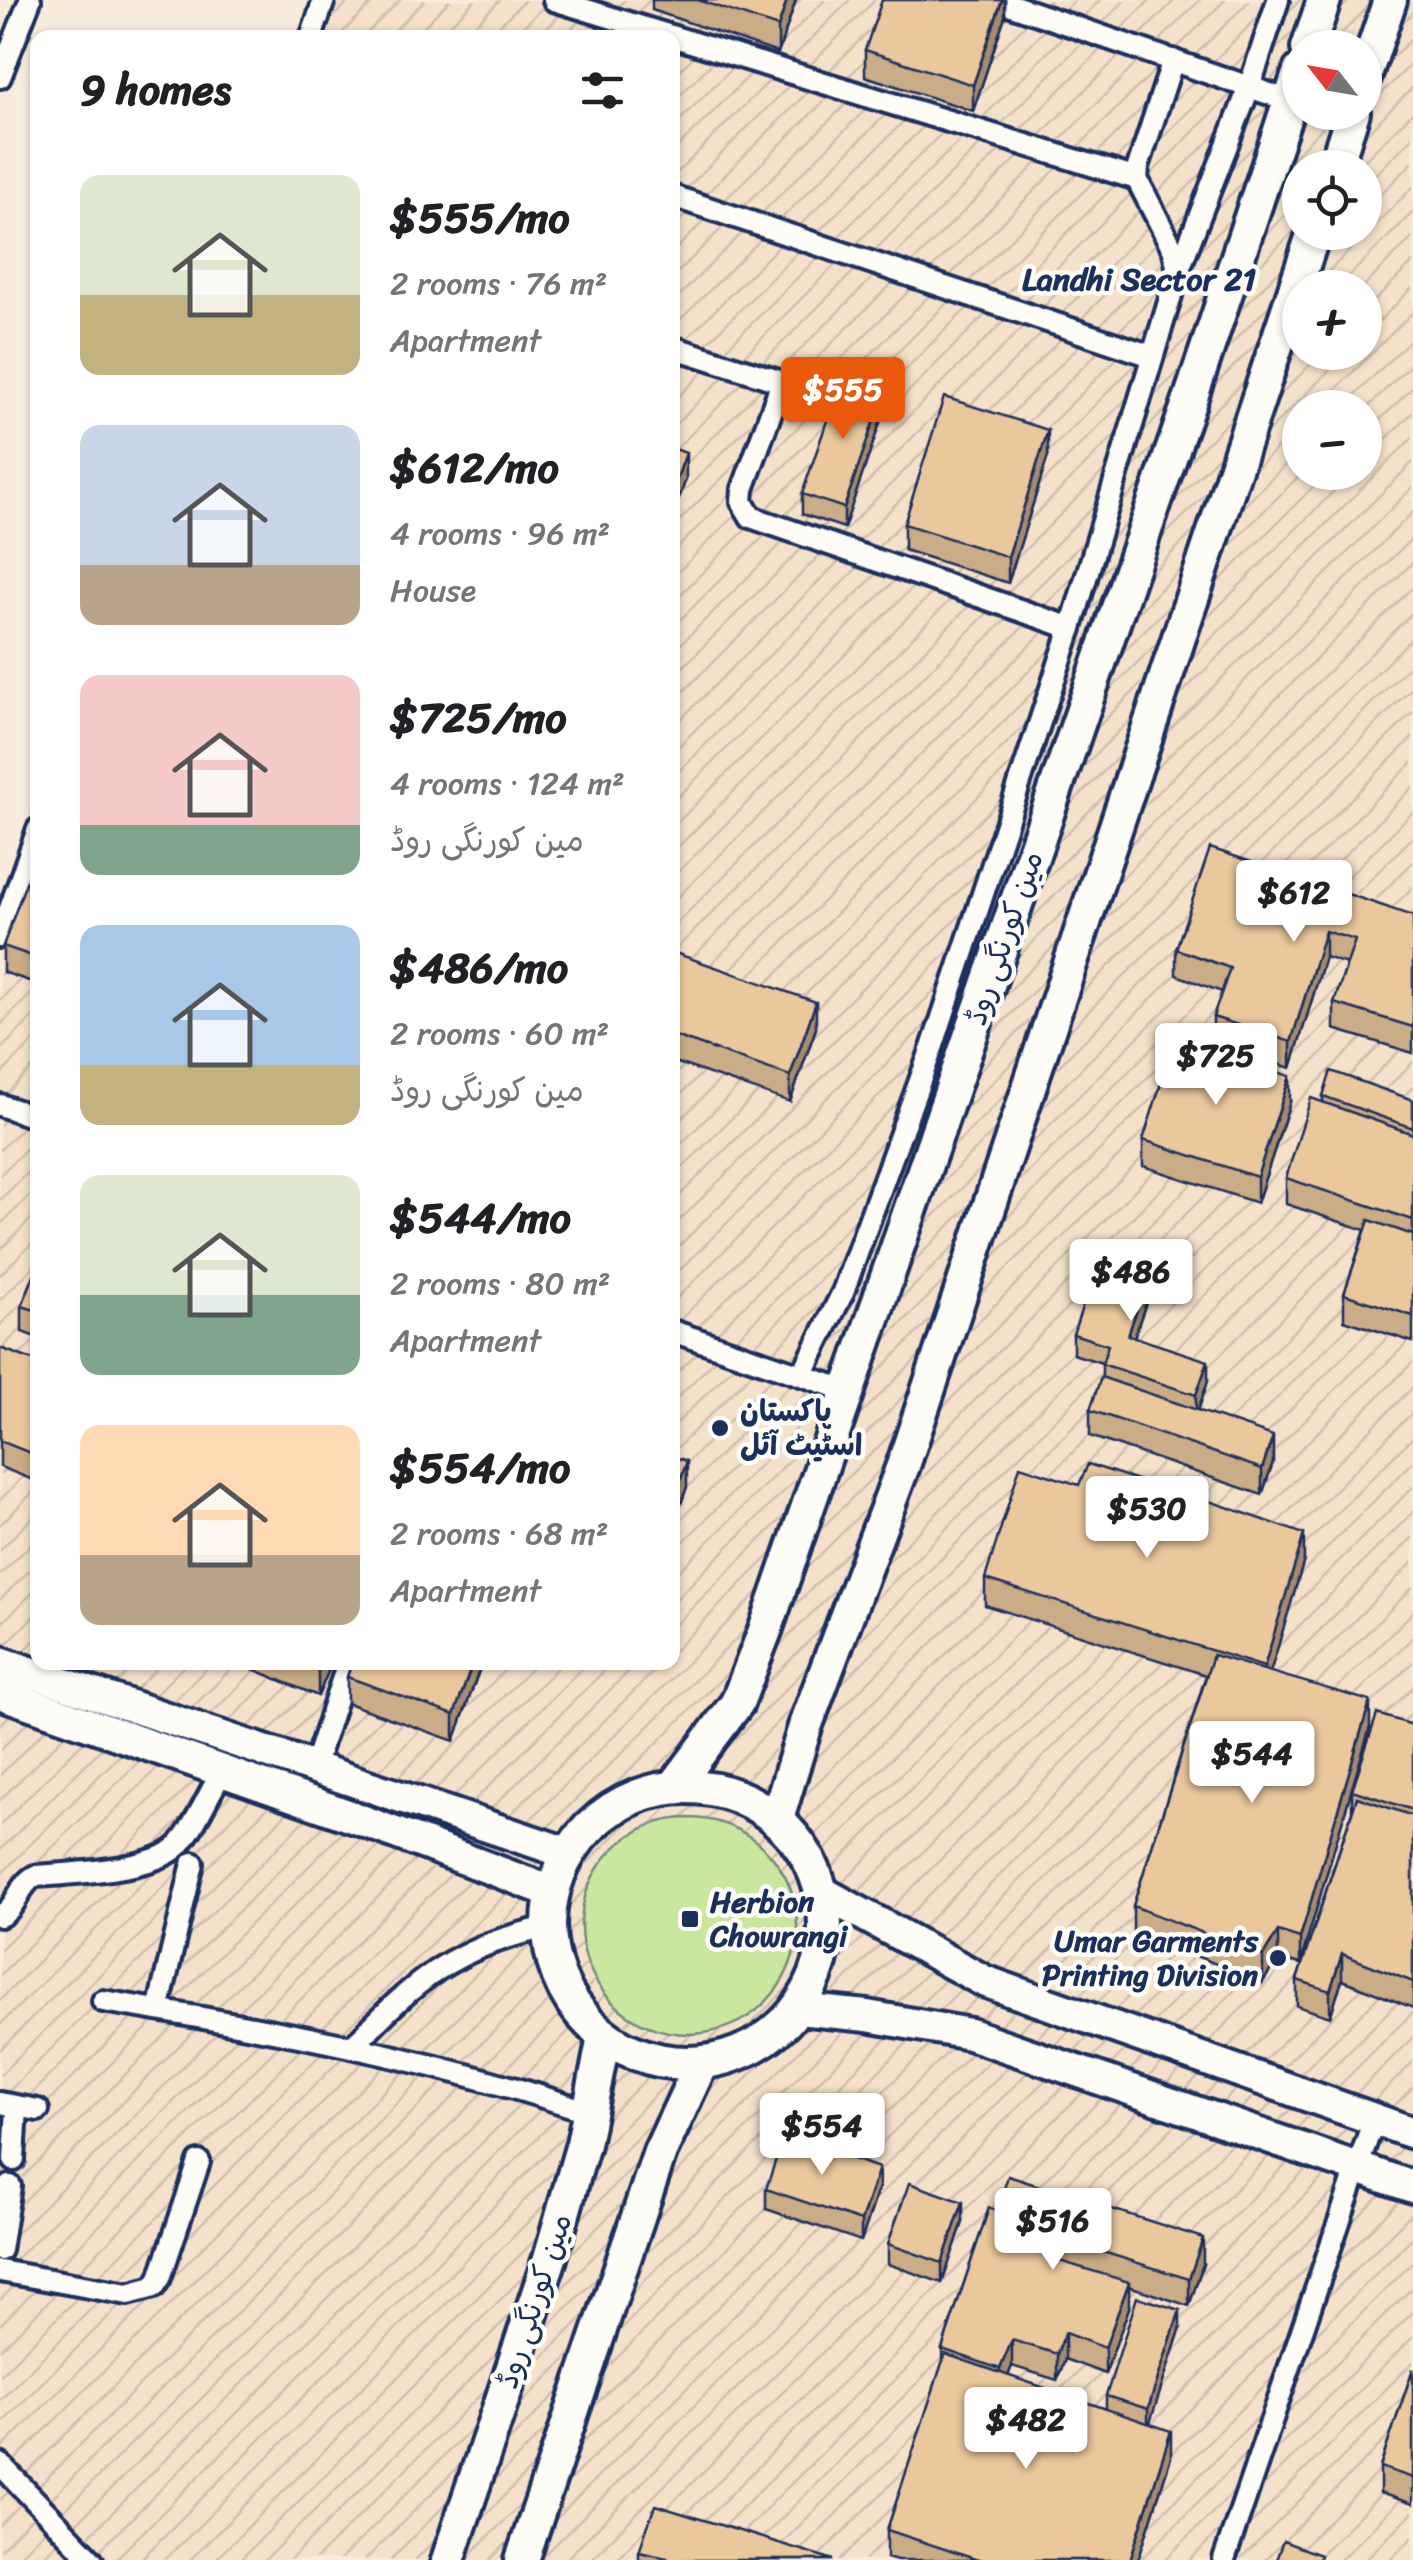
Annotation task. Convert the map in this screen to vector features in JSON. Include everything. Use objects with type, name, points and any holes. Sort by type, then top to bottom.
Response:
[{"type":"main road","points":[[1314,30],[1324,0]]},
{"type":"main road","points":[[1380,30],[1390,0]]},
{"type":"main road","name":"مین کورنگی روڈ","points":[[674,1788],[737,1703],[848,1391],[1282,125]]},
{"type":"main road","points":[[777,1819],[805,1727],[904,1463],[1308,250]]},
{"type":"main road","points":[[0,1662],[567,1852]]},
{"type":"main road","points":[[0,1693],[353,1817],[552,1892]]},
{"type":"main road","points":[[674,1788],[729,1793],[777,1819],[797,1840],[822,1892],[823,1953],[798,2009],[755,2046],[701,2064],[650,2060],[604,2037],[572,2003],[553,1960],[548,1928],[552,1892],[567,1852],[607,1812],[639,1796],[674,1788]]},
{"type":"main road","points":[[822,1892],[984,1981],[1413,2133]]},
{"type":"main road","points":[[798,2009],[970,2034],[1413,2187]]},
{"type":"main road","name":"مین کورنگی روڈ","points":[[448,2560],[550,2258],[589,2112],[604,2037]]},
{"type":"main road","points":[[522,2560],[660,2152],[701,2064]]},
{"type":"street","points":[[0,77],[30,0]]},
{"type":"street","points":[[313,30],[324,0]]},
{"type":"street","points":[[554,0],[652,30]]},
{"type":"street","points":[[997,0],[1249,88],[1282,87]]},
{"type":"street","points":[[802,1375],[843,1292],[933,1045],[1070,628],[1178,272],[1249,88],[1278,0]]},
{"type":"street","points":[[680,39],[1138,179]]},
{"type":"street","points":[[1173,60],[1138,167],[1138,179],[1174,251],[1178,272]]},
{"type":"street","points":[[680,199],[1152,356]]},
{"type":"street","points":[[680,350],[782,382],[743,489],[742,502],[751,517],[1070,628]]},
{"type":"street","points":[[0,937],[29,882]]},
{"type":"street","points":[[0,1105],[30,1115]]},
{"type":"street","points":[[680,1335],[848,1391]]},
{"type":"street","points":[[314,1767],[345,1670]]},
{"type":"street","points":[[0,1916],[11,1908],[27,1880],[35,1876],[160,1858],[178,1846],[222,1772]]},
{"type":"street","points":[[158,2010],[193,1863]]},
{"type":"street","points":[[352,2047],[398,1999],[446,1961],[505,1936],[548,1928]]},
{"type":"street","points":[[103,2001],[352,2047],[496,2080],[589,2112]]},
{"type":"street","points":[[14,2160],[19,2106]]},
{"type":"street","points":[[1224,2560],[1374,2120]]},
{"type":"street","points":[[0,2271],[128,2294],[154,2286],[199,2162]]},
{"type":"street","points":[[0,2250],[10,2186]]},
{"type":"street","points":[[0,2464],[92,2560]]},
{"type":"shaded area","points":[[337,0],[1413,0],[1413,2560],[0,2560],[0,921],[30,837],[30,1670],[680,1670],[680,30],[326,30]]},
{"type":"green space","points":[[689,1818],[730,1826],[766,1849],[789,1885],[797,1926],[789,1967],[766,2003],[730,2026],[689,2034],[648,2026],[612,2003],[589,1967],[581,1926],[589,1885],[612,1849],[648,1826]]},
{"type":"building","points":[[698,0],[787,0],[778,27]]},
{"type":"building","points":[[882,0],[1002,0],[973,85],[865,50]]},
{"type":"building","points":[[842,377],[884,391],[844,508],[802,494]]},
{"type":"building","points":[[944,397],[1048,430],[1008,557],[904,524]]},
{"type":"building","points":[[1210,848],[1413,916],[1413,1027],[1334,1003],[1355,940],[1325,931],[1291,1042],[1213,1017],[1230,968],[1176,949]]},
{"type":"building","points":[[30,871],[30,955],[3,946]]},
{"type":"building","points":[[680,955],[816,1002],[790,1076],[680,1038]]},
{"type":"building","points":[[1175,1039],[1290,1076],[1257,1177],[1143,1140]]},
{"type":"building","points":[[1331,1071],[1413,1100],[1413,1128],[1323,1096]]},
{"type":"building","points":[[1311,1098],[1413,1134],[1413,1220],[1286,1178]]},
{"type":"building","points":[[1369,1220],[1413,1235],[1413,1316],[1344,1294]]},
{"type":"building","points":[[1103,1245],[1153,1262],[1128,1335],[1208,1361],[1196,1395],[1102,1364],[1108,1345],[1073,1334]]},
{"type":"building","points":[[30,1286],[30,1308],[22,1306]]},
{"type":"building","points":[[0,1348],[30,1359],[30,1453],[0,1441]]},
{"type":"building","points":[[1101,1377],[1273,1436],[1262,1469],[1090,1410]]},
{"type":"building","points":[[680,1459],[687,1461],[680,1481]]},
{"type":"building","points":[[1088,1464],[1159,1487],[1154,1510],[1191,1523],[1201,1498],[1304,1534],[1264,1667],[985,1579],[1020,1466],[1079,1485]]},
{"type":"building","points":[[1213,1655],[1370,1701],[1300,1938],[1278,1931],[1263,1956],[1133,1906]]},
{"type":"building","points":[[349,1670],[470,1670],[454,1715],[347,1677]]},
{"type":"building","points":[[1377,1714],[1413,1725],[1413,1810],[1352,1790]]},
{"type":"building","points":[[1357,1797],[1413,1816],[1413,1982],[1342,1954],[1330,1991],[1297,1980]]},
{"type":"building","points":[[784,2135],[879,2168],[861,2221],[766,2189]]},
{"type":"building","points":[[1008,2176],[1203,2238],[1189,2279],[1052,2236],[1046,2257],[1129,2282],[1105,2348],[1065,2333],[1057,2354],[1012,2340],[1000,2369],[942,2349],[989,2208],[997,2211]]},
{"type":"building","points":[[909,2183],[963,2202],[942,2263],[888,2244]]},
{"type":"building","points":[[1137,2297],[1180,2310],[1148,2409],[1106,2396]]},
{"type":"building","points":[[945,2354],[1171,2431],[1130,2560],[978,2560],[887,2530]]},
{"type":"building","points":[[1413,2369],[1413,2478],[1380,2467]]},
{"type":"building","points":[[655,2505],[834,2560],[666,2560],[667,2557],[639,2551]]},
{"type":"building","points":[[1283,2541],[1320,2555],[1319,2560],[1276,2560]]},
{"type":"place","name":"پاکستان اسٹیٹ آئل","points":[[720,1428]]},
{"type":"place","name":"Herbion Chowrangi","points":[[690,1919]]},
{"type":"place","name":"Umar Garments Printing Division","points":[[1278,1958]]},
{"type":"district","name":"Landhi Sector 21","points":[[1139,279]]}]
